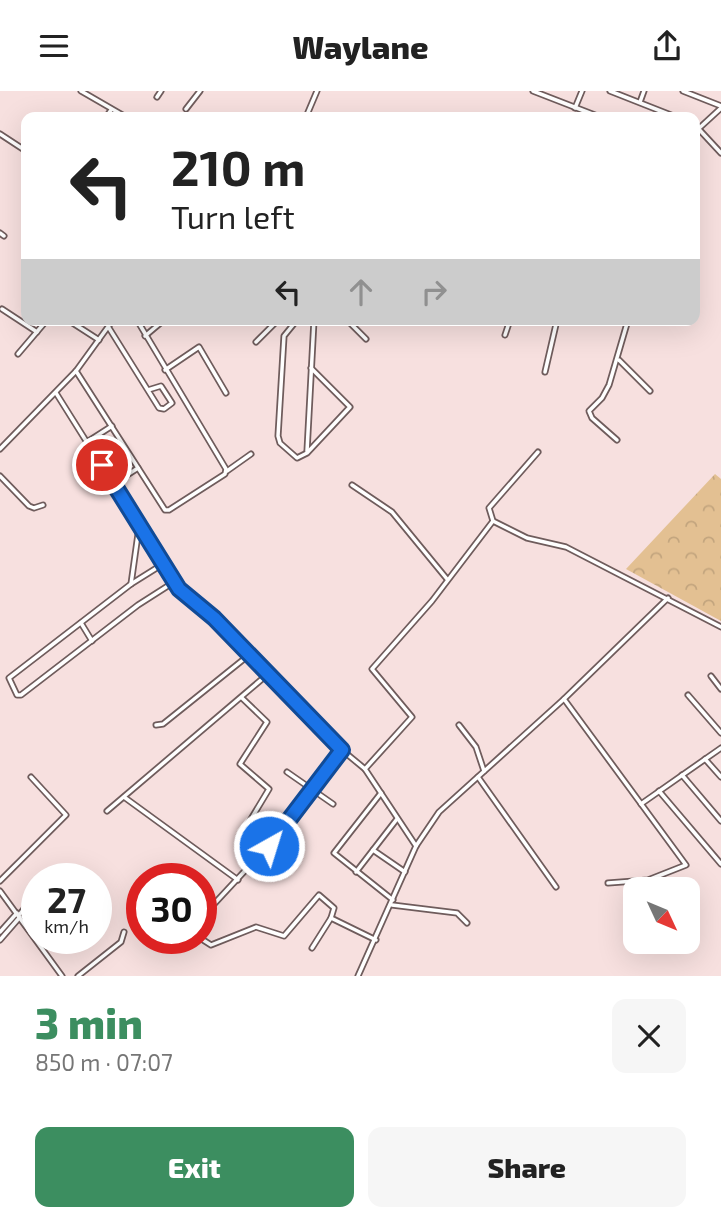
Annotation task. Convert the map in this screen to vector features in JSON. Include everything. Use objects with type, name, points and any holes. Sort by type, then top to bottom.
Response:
[{"type":"street","points":[[81,91],[115,112]]},
{"type":"street","points":[[156,97],[161,91]]},
{"type":"street","points":[[186,109],[200,91]]},
{"type":"street","points":[[308,112],[317,91]]},
{"type":"street","points":[[533,91],[588,112]]},
{"type":"street","points":[[575,107],[582,91]]},
{"type":"street","points":[[610,91],[664,112]]},
{"type":"street","points":[[640,102],[644,91]]},
{"type":"street","points":[[682,91],[721,107],[700,125]]},
{"type":"street","points":[[700,133],[721,153]]},
{"type":"street","points":[[0,134],[21,148]]},
{"type":"street","points":[[2,309],[21,321]]},
{"type":"street","points":[[28,326],[37,332]]},
{"type":"street","points":[[19,354],[42,326]]},
{"type":"street","points":[[78,326],[99,339]]},
{"type":"street","points":[[140,326],[226,471]]},
{"type":"street","points":[[145,335],[156,326]]},
{"type":"street","points":[[256,341],[272,326]]},
{"type":"street","points":[[292,326],[284,336],[278,436],[280,443],[300,457],[307,453],[350,407],[311,368]]},
{"type":"street","points":[[307,453],[314,326]]},
{"type":"street","points":[[353,326],[366,339]]},
{"type":"street","points":[[505,335],[508,326]]},
{"type":"street","points":[[545,372],[556,326]]},
{"type":"street","points":[[617,440],[592,418],[589,411],[603,396],[619,360],[627,326]]},
{"type":"street","points":[[0,449],[76,371],[108,327],[160,409],[172,403],[161,386],[148,390]]},
{"type":"street","points":[[166,370],[199,347],[226,393]]},
{"type":"street","points":[[619,360],[650,391]]},
{"type":"street","points":[[76,371],[167,510],[251,454]]},
{"type":"street","points":[[56,393],[174,582],[342,750],[365,769],[416,846]]},
{"type":"street","points":[[87,442],[112,426]]},
{"type":"street","points":[[538,452],[489,508],[493,521],[527,538],[562,545],[721,627]]},
{"type":"street","points":[[113,484],[138,468]]},
{"type":"street","points":[[0,477],[29,506],[34,508],[43,505]]},
{"type":"street","points":[[352,485],[392,512],[447,579]]},
{"type":"street","points":[[365,769],[412,717],[372,667],[432,601],[493,521]]},
{"type":"street","points":[[131,584],[139,526]]},
{"type":"street","points":[[163,564],[131,584],[9,678],[15,693],[21,695],[138,605],[174,582]]},
{"type":"street","points":[[358,976],[416,846],[439,812],[564,699],[668,598]]},
{"type":"street","points":[[80,623],[92,641]]},
{"type":"street","points":[[156,725],[163,724],[249,655]]},
{"type":"street","points":[[107,811],[268,674]]},
{"type":"street","points":[[711,676],[721,688]]},
{"type":"street","points":[[688,695],[721,733]]},
{"type":"street","points":[[242,698],[267,722],[240,764],[269,789],[248,824],[269,846]]},
{"type":"street","points":[[564,699],[686,865],[648,880],[608,883]]},
{"type":"street","points":[[459,725],[476,747],[484,771]]},
{"type":"street","points":[[641,804],[721,748]]},
{"type":"street","points":[[217,902],[269,846],[342,750]]},
{"type":"street","points":[[705,759],[721,777]]},
{"type":"street","points":[[287,772],[333,804]]},
{"type":"street","points":[[682,775],[721,821]]},
{"type":"street","points":[[0,881],[66,815],[31,777]]},
{"type":"street","points":[[478,777],[556,887]]},
{"type":"street","points":[[659,791],[721,864]]},
{"type":"street","points":[[380,793],[334,853],[393,902],[457,913],[467,923]]},
{"type":"street","points":[[124,797],[238,880]]},
{"type":"street","points":[[356,872],[397,819]]},
{"type":"street","points":[[373,850],[405,872]]},
{"type":"street","points":[[0,891],[62,976]]},
{"type":"street","points":[[217,943],[256,927],[284,936],[319,895],[334,908],[331,918],[312,948]]},
{"type":"street","points":[[0,940],[21,913]]},
{"type":"street","points":[[0,932],[19,915]]},
{"type":"street","points":[[331,918],[376,940]]},
{"type":"street","points":[[78,976],[121,943],[124,932]]},
{"type":"green space","points":[[715,474],[721,479],[721,621],[626,569]]},
{"type":"route","points":[[102,465],[179,589],[214,618],[342,750],[269,846]]}]
